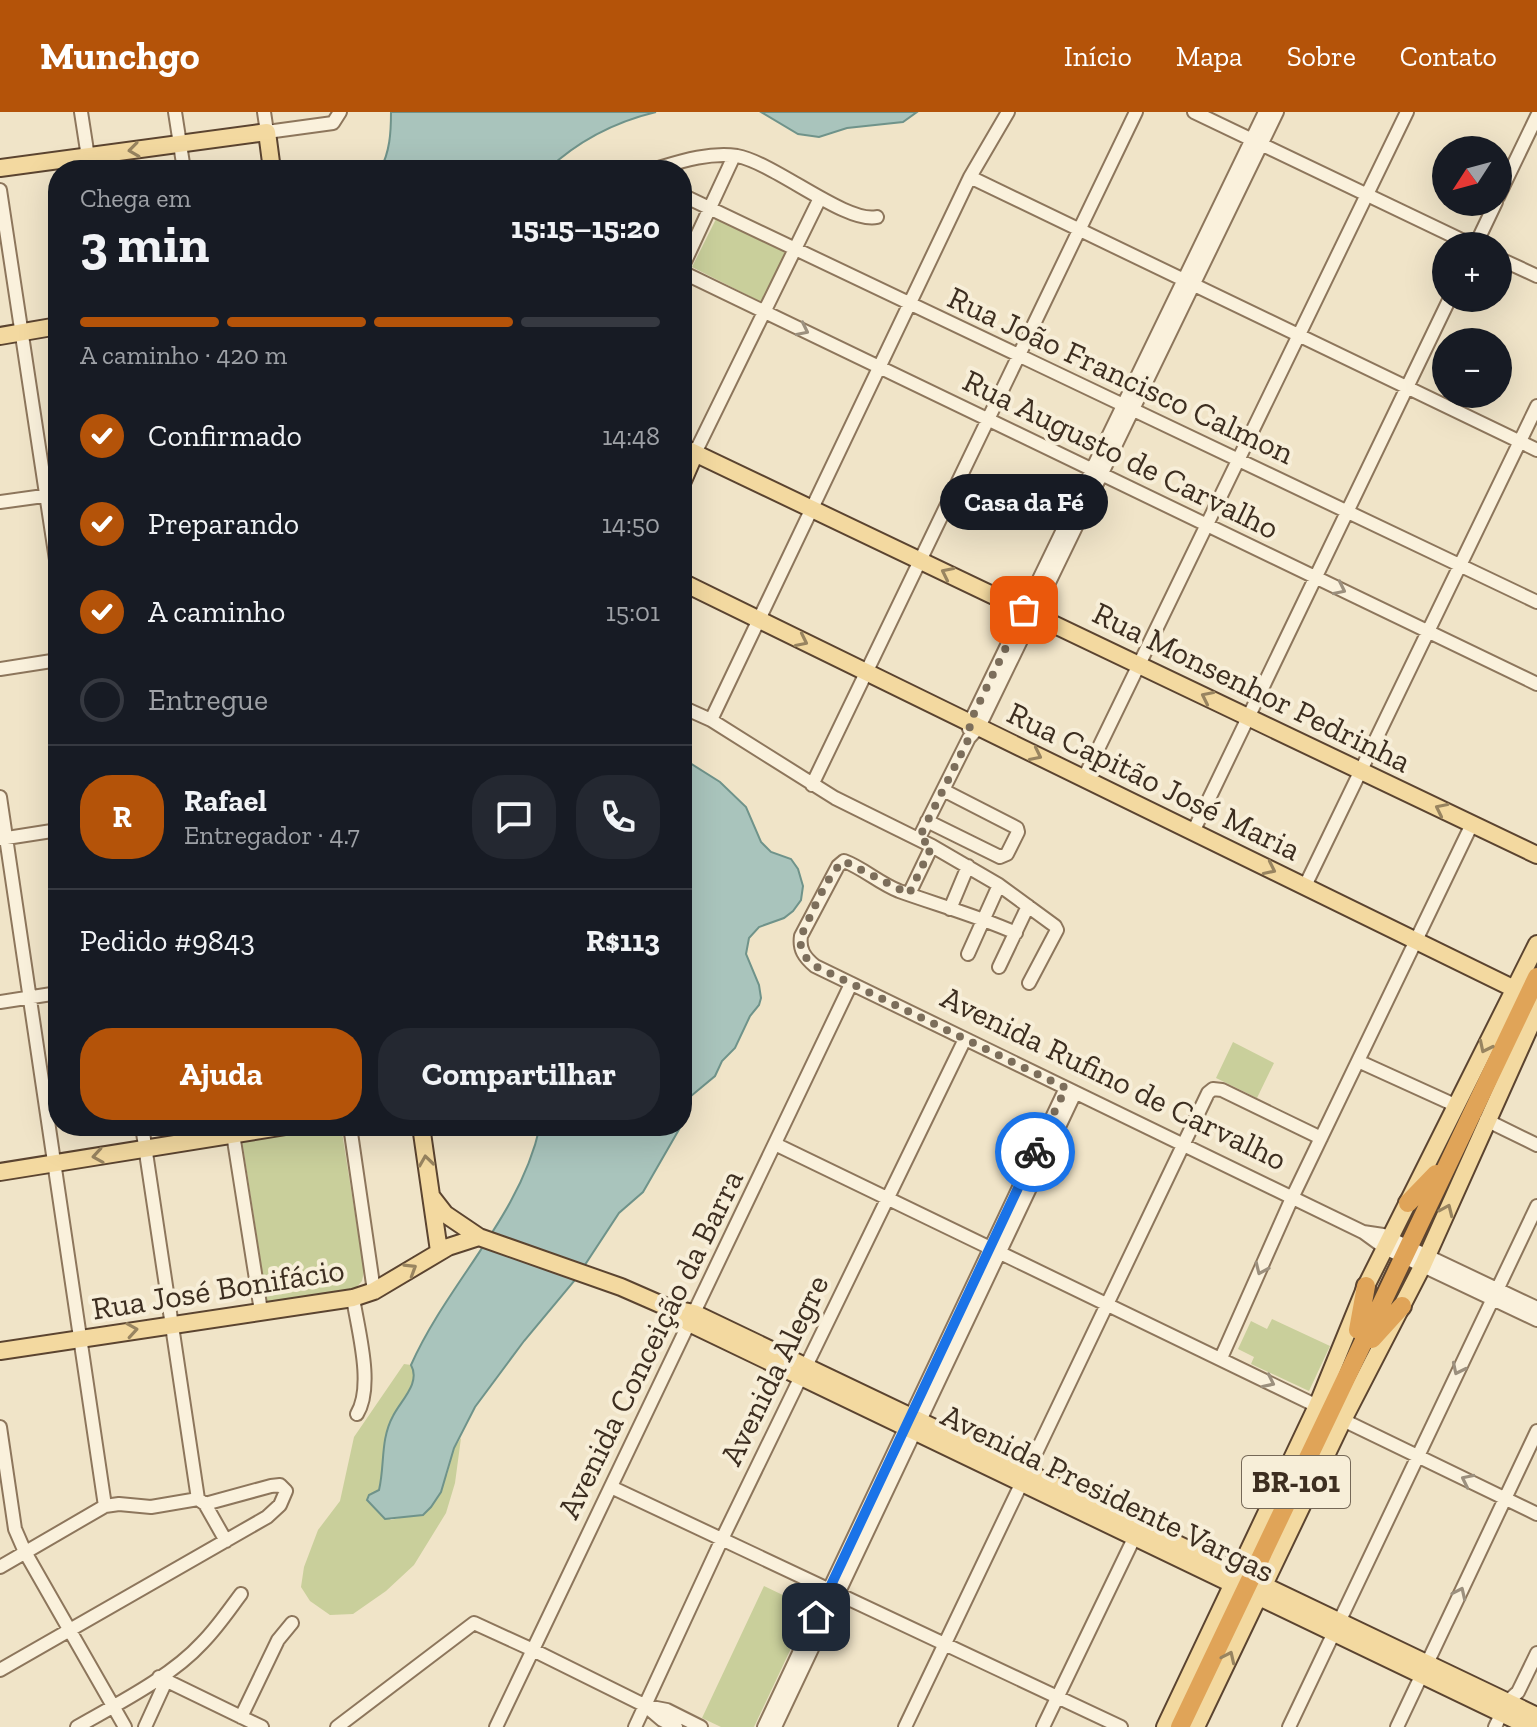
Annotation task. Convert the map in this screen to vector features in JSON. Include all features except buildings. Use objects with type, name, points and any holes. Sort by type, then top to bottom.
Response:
[{"type":"highway","name":"BR-101","points":[[1180,1727],[1386,1291],[1396,1247],[1419,1222],[1444,1176],[1537,977]]},
{"type":"highway","points":[[1444,1176],[1475,1127],[1490,1112]]},
{"type":"highway","points":[[1408,1203],[1428,1185],[1456,1151]]},
{"type":"highway","points":[[1342,1385],[1362,1317],[1366,1286]]},
{"type":"highway","points":[[1342,1385],[1379,1328],[1402,1306]]},
{"type":"main road","points":[[103,160],[180,144],[267,132],[271,160]]},
{"type":"main road","points":[[0,168],[48,165]]},
{"type":"main road","points":[[0,336],[48,328]]},
{"type":"main road","name":"Rua Monsenhor Pedrinha","points":[[692,451],[1537,855]]},
{"type":"main road","name":"Rua Capitão José Maria","points":[[692,587],[866,672],[973,729],[1084,778],[1529,999]]},
{"type":"main road","points":[[1165,1727],[1343,1420],[1425,1260],[1490,1112],[1529,999],[1537,944]]},
{"type":"main road","points":[[1196,1727],[1317,1406],[1366,1286],[1396,1247],[1408,1203],[1457,1106],[1529,999]]},
{"type":"main road","points":[[0,1172],[221,1136]]},
{"type":"main road","points":[[422,1136],[439,1251]]},
{"type":"main road","name":"Avenida Presidente Vargas","points":[[431,1196],[445,1214],[482,1238],[621,1287],[691,1318],[1424,1669],[1509,1712],[1530,1727]]},
{"type":"main road","name":"Rua José Bonifácio","points":[[0,1351],[353,1298],[374,1291],[439,1251],[482,1238]]},
{"type":"main road","name":"Avenida Presidente Vargas","points":[[1509,1712],[1537,1716]]},
{"type":"street","points":[[81,112],[89,160]]},
{"type":"street","points":[[175,112],[182,160]]},
{"type":"street","points":[[264,112],[267,132],[333,123],[340,112]]},
{"type":"street","points":[[711,720],[970,177],[1008,112]]},
{"type":"street","points":[[812,785],[1136,112]]},
{"type":"street","points":[[1194,112],[1444,232]]},
{"type":"street","points":[[919,838],[1256,142],[1265,112]]},
{"type":"street","points":[[1256,142],[1277,112]]},
{"type":"street","points":[[1084,778],[1407,112]]},
{"type":"street","points":[[1512,168],[1537,116]]},
{"type":"street","points":[[692,248],[734,156]]},
{"type":"street","points":[[685,160],[734,156],[753,160],[820,198],[867,217],[877,217]]},
{"type":"street","points":[[970,177],[1537,450]]},
{"type":"street","points":[[0,190],[48,472]]},
{"type":"street","points":[[692,444],[764,312],[820,198]]},
{"type":"street","name":"Rua João Francisco Calmon","points":[[692,200],[1537,602]]},
{"type":"street","points":[[1512,264],[1537,276]]},
{"type":"street","name":"Rua Augusto de Carvalho","points":[[692,275],[1537,684]]},
{"type":"street","points":[[1193,832],[1443,312]]},
{"type":"street","points":[[1305,886],[1537,406]]},
{"type":"street","points":[[0,502],[48,495]]},
{"type":"street","points":[[0,669],[48,662]]},
{"type":"street","points":[[692,711],[711,720],[812,785],[968,866],[1057,928],[1029,983]]},
{"type":"street","points":[[927,821],[1003,857],[1007,854],[1018,832],[1015,827],[943,790]]},
{"type":"street","points":[[0,797],[3,838],[48,1122]]},
{"type":"street","points":[[1221,1358],[1292,1198],[1472,824]]},
{"type":"street","points":[[3,838],[48,831]]},
{"type":"street","points":[[932,846],[909,894],[983,918],[1016,933]]},
{"type":"street","name":"Avenida Rufino de Carvalho","points":[[909,894],[847,862],[841,863],[801,936],[802,952],[815,966],[851,984],[1425,1260]]},
{"type":"street","points":[[950,909],[968,866]]},
{"type":"street","points":[[968,954],[999,885]]},
{"type":"street","points":[[999,967],[1028,906]]},
{"type":"street","name":"Avenida Conceição da Barra","points":[[496,1727],[851,984]]},
{"type":"street","points":[[0,1002],[48,995]]},
{"type":"street","name":"Avenida Alegre","points":[[635,1727],[802,1371],[965,1039]]},
{"type":"street","points":[[1358,1061],[1457,1106]]},
{"type":"street","points":[[905,1727],[1208,1093],[1213,1089],[1222,1090],[1321,1138]]},
{"type":"street","points":[[764,1727],[833,1592],[1070,1090]]},
{"type":"street","points":[[1490,1112],[1537,1145]]},
{"type":"street","points":[[50,1136],[105,1506]]},
{"type":"street","points":[[143,1136],[201,1502],[226,1541]]},
{"type":"street","points":[[233,1136],[261,1311]]},
{"type":"street","points":[[351,1136],[374,1291]]},
{"type":"street","points":[[775,1144],[1317,1406]]},
{"type":"street","points":[[1289,1727],[1537,1206]]},
{"type":"street","points":[[1425,1260],[1495,1294],[1537,1320]]},
{"type":"street","points":[[1495,1294],[1537,1308]]},
{"type":"street","points":[[353,1298],[365,1379],[365,1394],[357,1414]]},
{"type":"street","points":[[1343,1420],[1537,1514]]},
{"type":"street","points":[[0,1427],[15,1529],[25,1552],[125,1727]]},
{"type":"street","points":[[1397,1727],[1537,1431]]},
{"type":"street","points":[[0,1567],[105,1506],[151,1507],[201,1502],[280,1485],[286,1491],[280,1505],[267,1517],[0,1670]]},
{"type":"street","points":[[611,1487],[1121,1727]]},
{"type":"street","points":[[0,1531],[15,1529]]},
{"type":"street","points":[[1043,1727],[1137,1532]]},
{"type":"street","points":[[775,1727],[833,1592]]},
{"type":"street","points":[[77,1727],[162,1679],[203,1642],[241,1594]]},
{"type":"street","points":[[244,1721],[278,1640],[292,1623]]},
{"type":"street","points":[[337,1727],[474,1623],[646,1706],[676,1727]]},
{"type":"street","points":[[1509,1712],[1537,1653]]},
{"type":"street","points":[[162,1679],[262,1727]]},
{"type":"street","points":[[145,1727],[162,1679]]},
{"type":"street","points":[[646,1706],[667,1710],[701,1727]]},
{"type":"green space","points":[[717,217],[786,251],[761,302],[692,267]]},
{"type":"green space","points":[[1233,1042],[1274,1063],[1257,1098],[1216,1078]]},
{"type":"green space","points":[[270,1136],[343,1136],[364,1271],[362,1281],[355,1289],[267,1302],[242,1140]]},
{"type":"green space","points":[[1272,1319],[1330,1346],[1309,1391],[1251,1364],[1254,1357],[1238,1349],[1251,1321],[1267,1329]]},
{"type":"green space","points":[[404,1364],[411,1365],[414,1378],[389,1425],[379,1490],[369,1495],[372,1506],[391,1520],[415,1514],[447,1475],[454,1448],[461,1438],[455,1483],[446,1513],[414,1565],[386,1591],[353,1614],[330,1615],[310,1601],[301,1587],[304,1567],[318,1530],[340,1501],[354,1437]]},
{"type":"green space","points":[[764,1586],[810,1608],[754,1727],[721,1727],[702,1718]]},
{"type":"water","points":[[391,112],[656,112],[598,134],[560,160],[384,160]]},
{"type":"water","points":[[761,112],[917,112],[903,122],[847,128],[819,137],[798,134]]},
{"type":"water","points":[[692,764],[720,782],[746,807],[761,842],[771,852],[791,859],[803,886],[801,900],[793,911],[784,918],[759,927],[749,938],[746,954],[761,998],[735,1048],[722,1061],[715,1076],[692,1095]]},
{"type":"water","points":[[537,1136],[675,1136],[643,1192],[619,1213],[575,1280],[475,1407],[454,1448],[441,1492],[431,1507],[423,1515],[385,1519],[367,1500],[369,1495],[379,1490],[386,1434],[412,1385],[411,1365],[444,1305],[500,1220],[530,1159]]},
{"type":"way so far","points":[[1024,610],[970,722],[969,738],[919,838],[932,846],[909,894],[844,861],[838,866],[800,943],[802,952],[815,966],[1066,1088],[1035,1152]]},
{"type":"place","name":"Casa da Fé","points":[[1024,610]]},
{"type":"route","points":[[816,1617],[1035,1152]]}]
